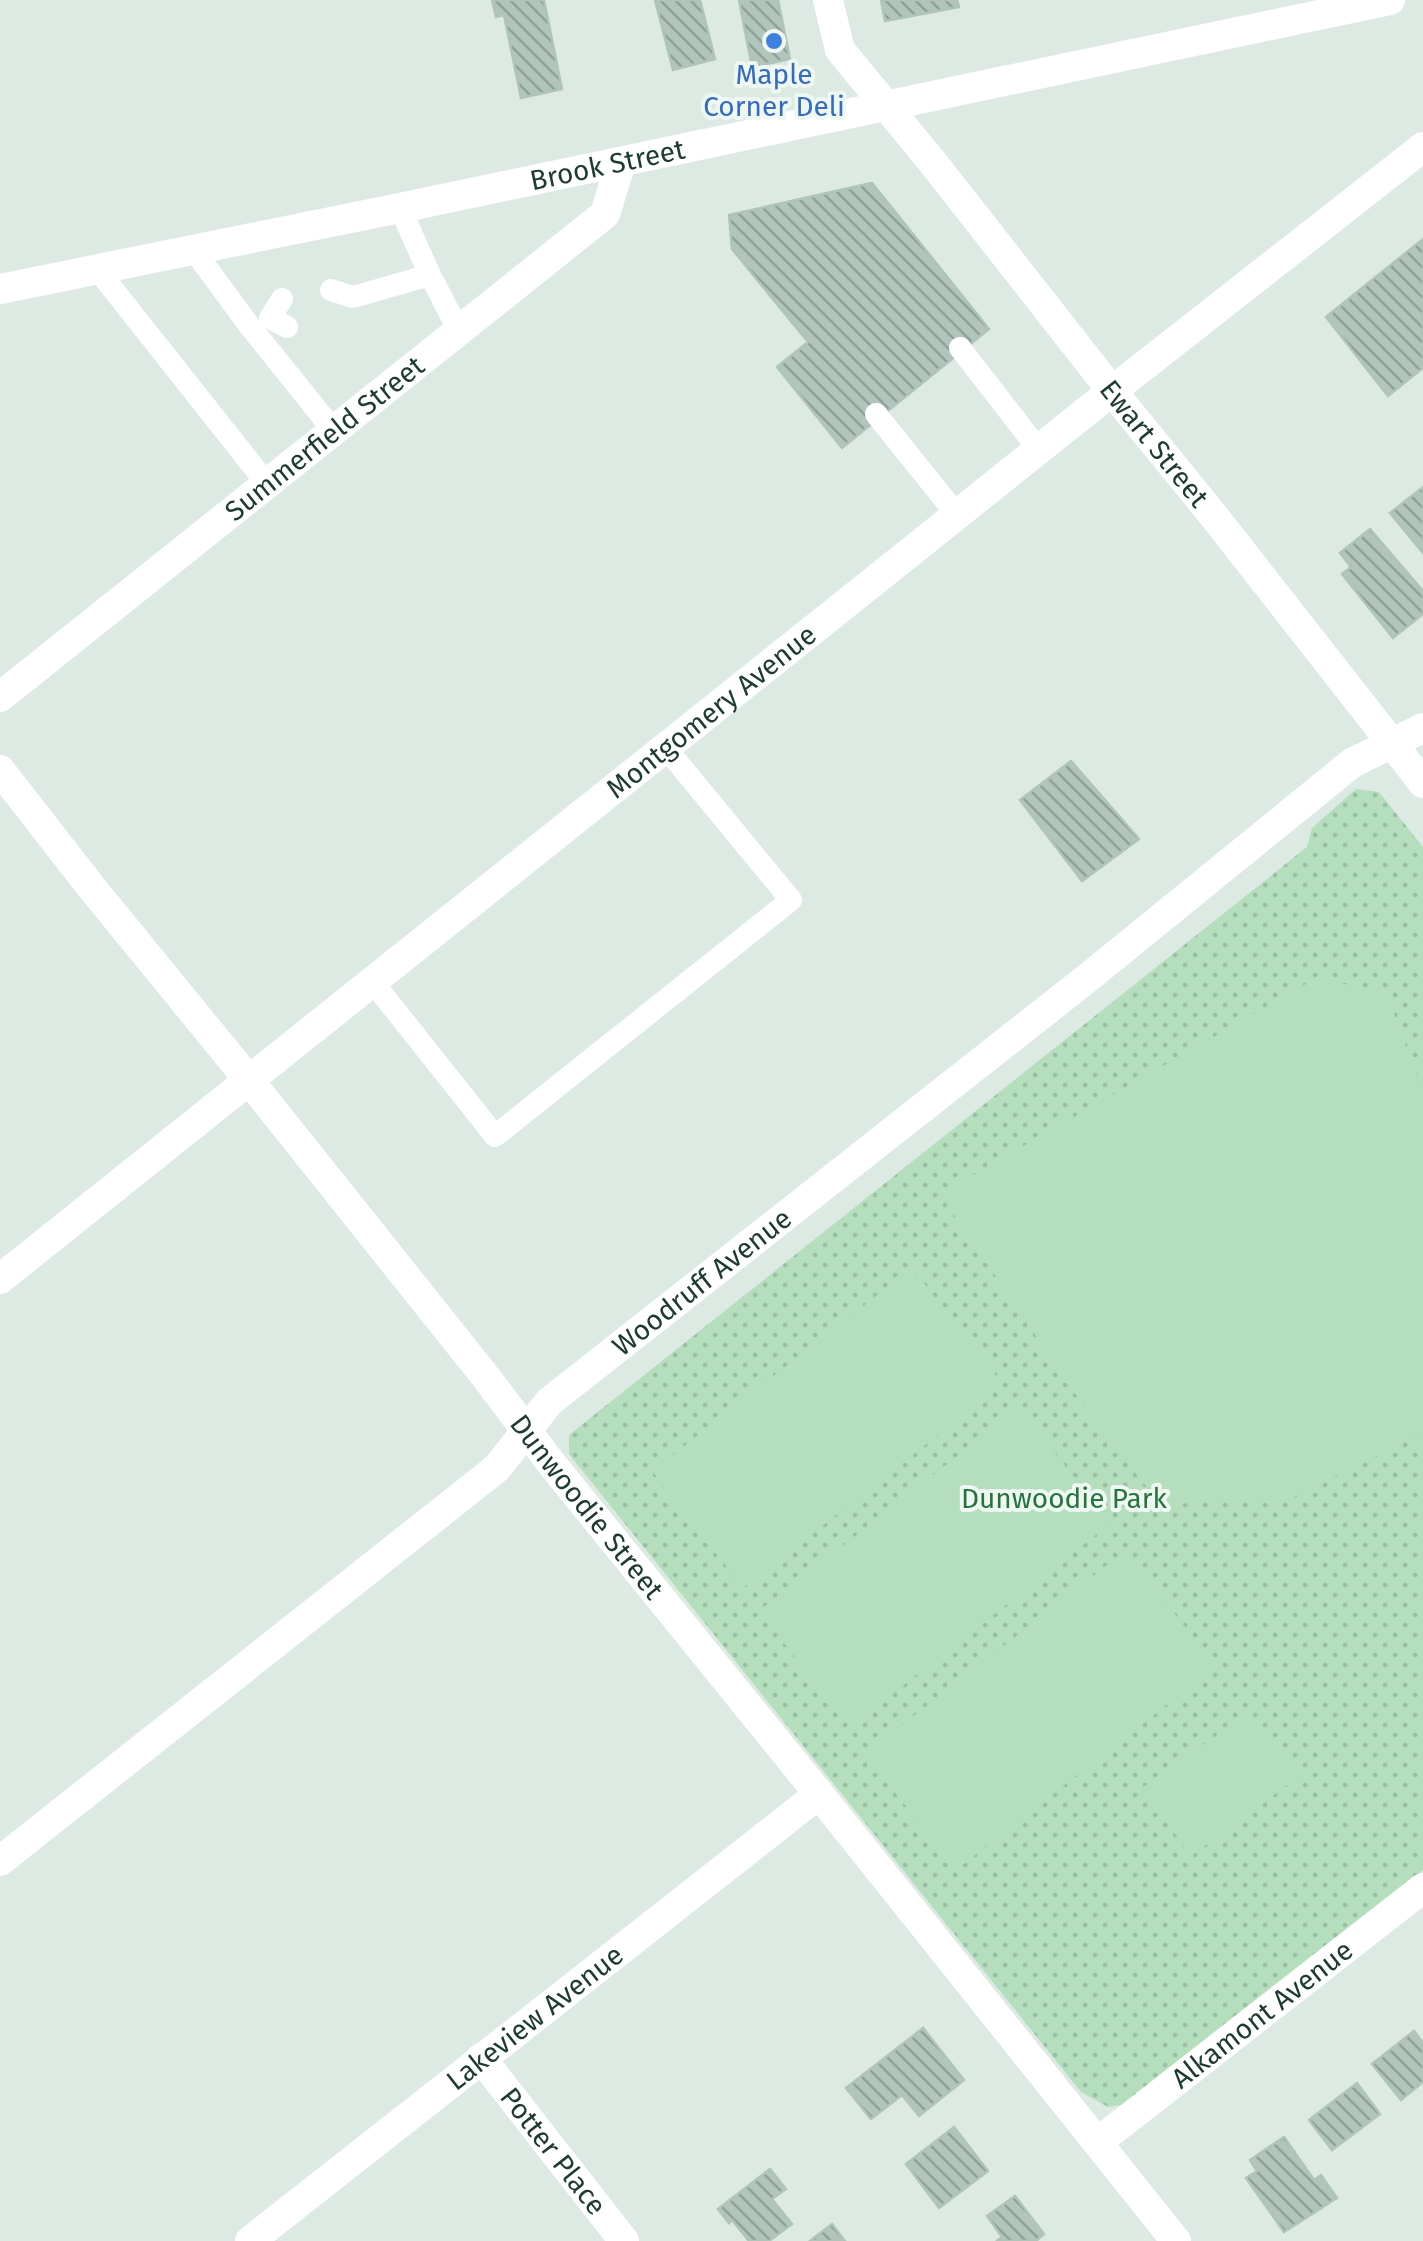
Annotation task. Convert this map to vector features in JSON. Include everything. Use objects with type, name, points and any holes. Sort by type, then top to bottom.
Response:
[{"type":"street","name":"Ewart Street","points":[[828,0],[840,50],[1423,783]]},
{"type":"street","name":"Brook Street","points":[[0,289],[1390,0]]},
{"type":"street","name":"Montgomery Avenue","points":[[0,1279],[1423,147]]},
{"type":"street","name":"Summerfield Street","points":[[0,697],[605,214],[621,162]]},
{"type":"street","name":"Woodruff Avenue","points":[[0,1861],[497,1468],[549,1402],[1090,976],[1352,762],[1423,728]]},
{"type":"street","name":"Dunwoodie Street","points":[[0,770],[1176,2241]]},
{"type":"street","name":"Lakeview Avenue","points":[[250,2241],[819,1794]]},
{"type":"street","name":"Alkamont Avenue","points":[[1098,2142],[1423,1888]]},
{"type":"street","name":"Potter Place","points":[[481,2058],[624,2241]]},
{"type":"lane","points":[[400,208],[458,330]]},
{"type":"lane","points":[[193,249],[272,317],[334,431]]},
{"type":"lane","points":[[97,269],[267,484]]},
{"type":"lane","points":[[336,318],[342,294],[430,275]]},
{"type":"lane","points":[[960,348],[1039,450]]},
{"type":"lane","points":[[876,414],[957,515]]},
{"type":"lane","points":[[372,981],[495,1136],[791,900],[666,747]]},
{"type":"green space","name":"Dunwoodie Park","points":[[1356,789],[1379,792],[1423,847],[1423,1870],[1126,2104],[1108,2107],[1081,2092],[569,1454],[569,1435],[1307,847],[1312,828]]},
{"type":"green space","points":[[1318,977],[1387,995],[1423,1091],[1423,1433],[1294,1497],[1161,1505],[1091,1417],[940,1194]]},
{"type":"green space","points":[[912,1268],[1003,1384],[743,1588],[652,1471]]},
{"type":"green space","points":[[1019,1408],[1111,1523],[850,1727],[759,1611]]},
{"type":"green space","points":[[1125,1551],[1216,1666],[956,1870],[865,1754]]},
{"type":"green space","points":[[1250,1712],[1299,1776],[1191,1856],[1142,1788]]},
{"type":"building","points":[[492,0],[544,0],[562,89],[521,98],[504,15],[496,17]]},
{"type":"building","points":[[655,0],[700,0],[715,59],[673,70]]},
{"type":"building","points":[[739,0],[778,0],[790,59],[752,67]]},
{"type":"building","points":[[881,0],[957,0],[959,7],[885,21]]},
{"type":"building","points":[[872,183],[989,329],[842,448],[777,367],[808,342],[732,249],[729,215]]},
{"type":"building","points":[[1423,239],[1423,368],[1388,396],[1326,317]]},
{"type":"building","points":[[1423,487],[1423,553],[1390,513]]},
{"type":"building","points":[[1370,529],[1423,591],[1423,614],[1393,638],[1342,574],[1351,567],[1340,553]]},
{"type":"building","points":[[1071,761],[1139,839],[1082,881],[1020,800]]},
{"type":"building","points":[[923,2028],[964,2080],[919,2116],[902,2095],[871,2119],[846,2088]]},
{"type":"building","points":[[1414,2031],[1423,2043],[1423,2082],[1401,2100],[1372,2064]]},
{"type":"building","points":[[1357,2083],[1380,2114],[1332,2150],[1309,2120]]},
{"type":"building","points":[[954,2127],[988,2171],[939,2208],[906,2164]]},
{"type":"building","points":[[1284,2137],[1314,2180],[1321,2175],[1337,2198],[1284,2232],[1246,2178],[1257,2171],[1250,2160]]},
{"type":"building","points":[[770,2169],[786,2189],[772,2199],[792,2224],[769,2241],[749,2241],[718,2209]]},
{"type":"building","points":[[1015,2196],[1044,2234],[1036,2241],[997,2241],[1002,2237],[987,2216]]},
{"type":"building","points":[[832,2224],[845,2241],[810,2241]]},
{"type":"place","name":"Maple Corner Deli","points":[[774,41]]}]
